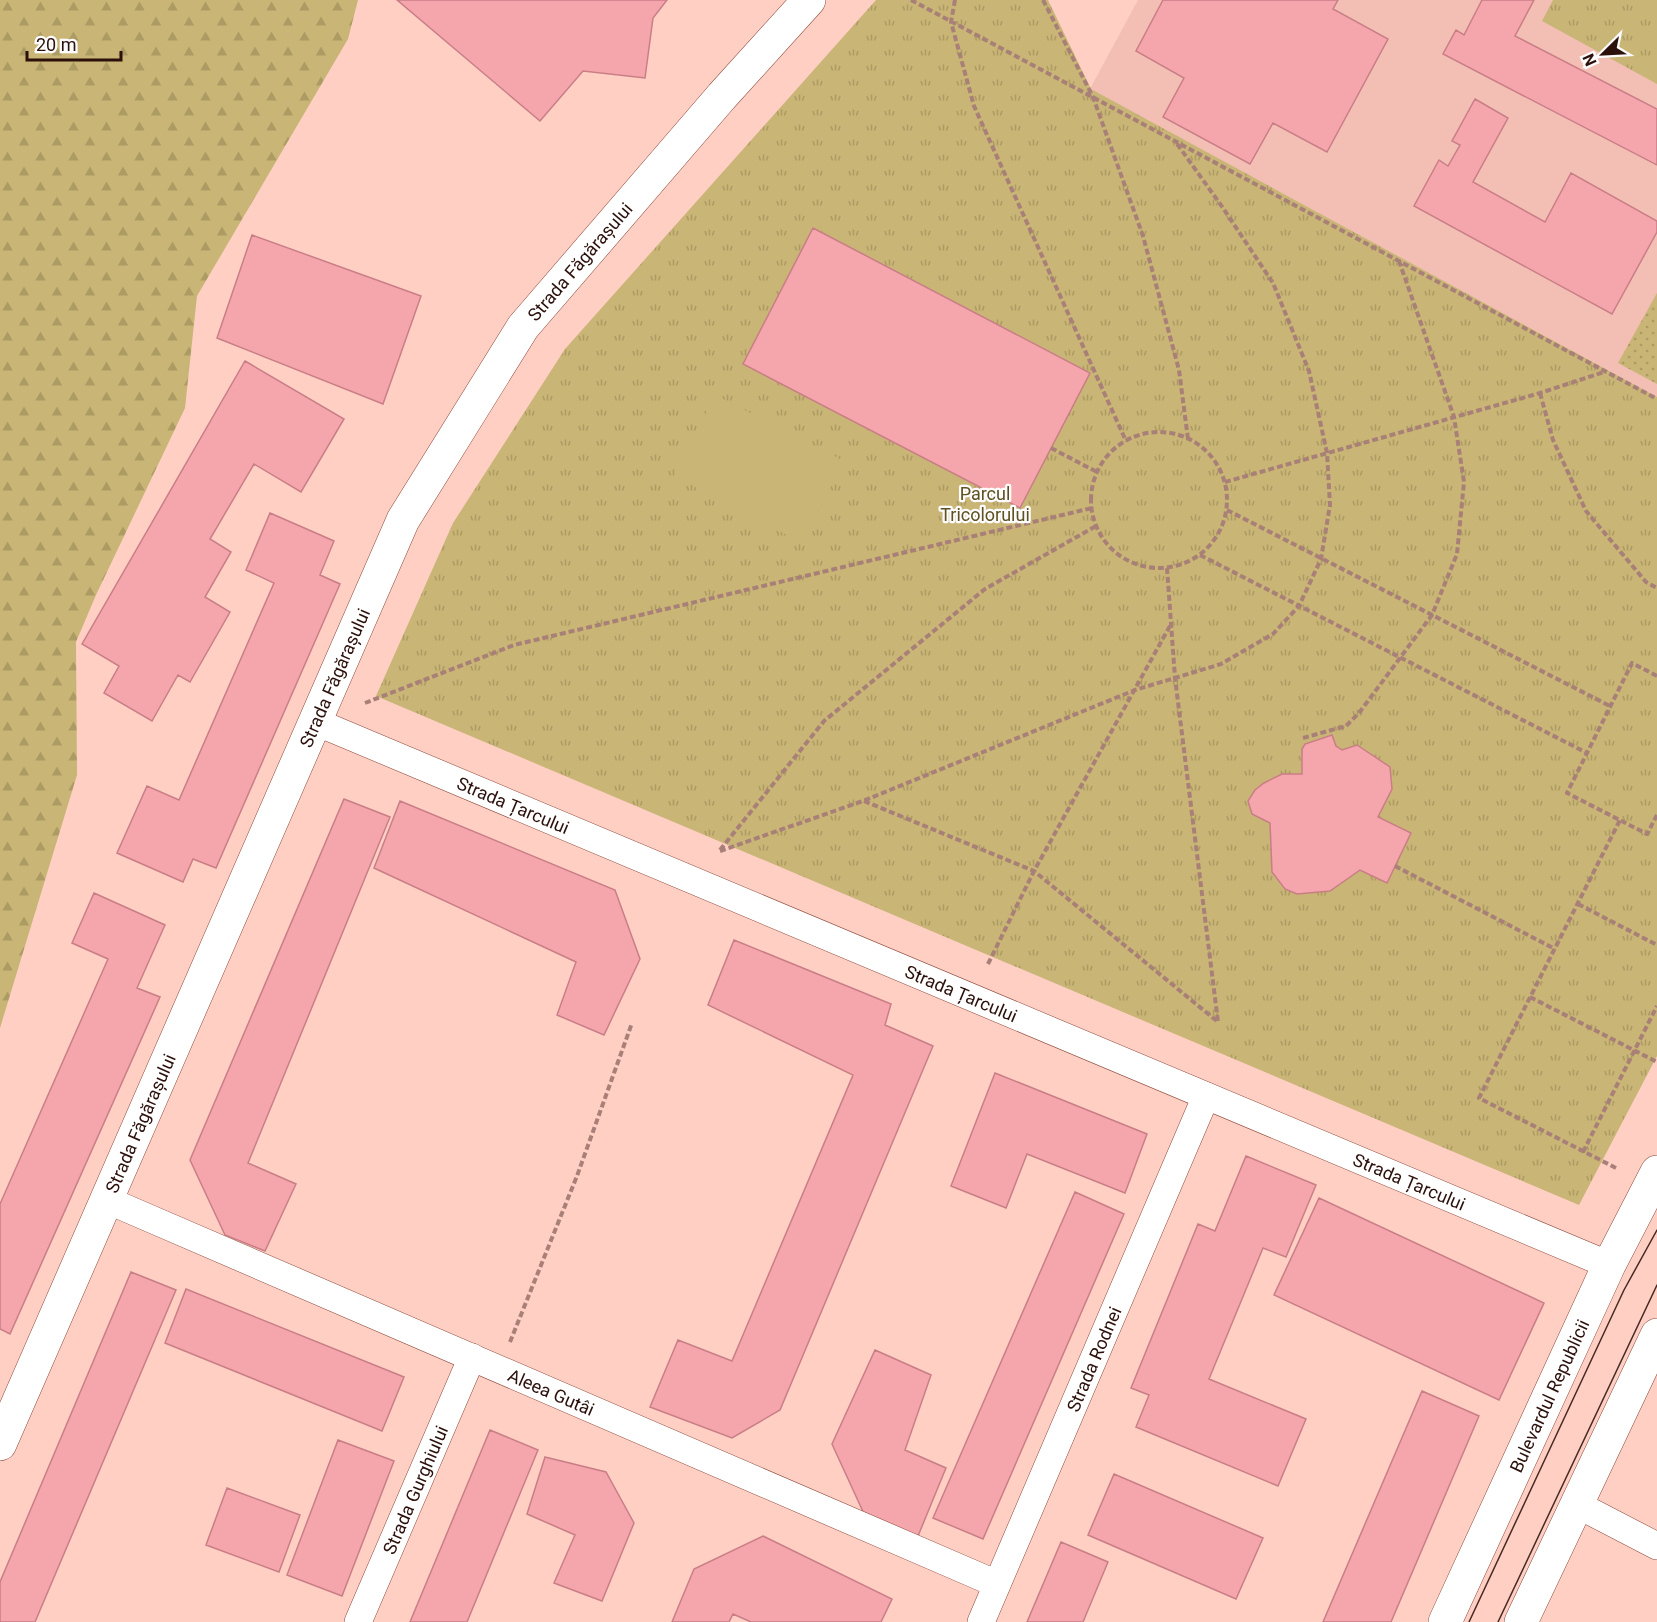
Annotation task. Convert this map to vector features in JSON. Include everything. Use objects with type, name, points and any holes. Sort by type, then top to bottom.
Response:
[{"type":"street","name":"Strada Făgărașului","points":[[0,1444],[403,520],[523,327],[722,96],[809,0]]},
{"type":"street","name":"Strada Țarcului","points":[[316,722],[1608,1265]]},
{"type":"street","name":"Strada Rodnei","points":[[981,1622],[1206,1096]]},
{"type":"street","name":"Bulevardul Republicii","points":[[1445,1622],[1608,1265],[1657,1172]]},
{"type":"street","name":"Aleea Gutâi","points":[[107,1200],[997,1584]]},
{"type":"street","points":[[1521,1622],[1657,1335]]},
{"type":"street","name":"Strada Gurghiului","points":[[358,1622],[472,1357]]},
{"type":"street","points":[[1576,1504],[1657,1546]]},
{"type":"path","points":[[911,0],[1657,399]]},
{"type":"path","points":[[955,0],[951,22],[974,106],[1126,441]]},
{"type":"path","points":[[1043,0],[1094,97],[1143,236],[1179,370],[1188,439]]},
{"type":"path","points":[[1096,526],[985,589],[824,721],[720,851],[863,801],[1135,690],[1221,664],[1273,634],[1299,606],[1321,559],[1330,506],[1327,453],[1309,371],[1273,284],[1223,208],[1174,141]]},
{"type":"path","points":[[1303,738],[1346,726],[1359,713],[1432,615],[1457,554],[1464,482],[1454,417],[1399,261]]},
{"type":"path","points":[[1225,482],[1540,393],[1605,371]]},
{"type":"path","points":[[1540,393],[1553,440],[1586,511],[1646,582],[1657,588]]},
{"type":"path","points":[[1146,433],[1168,433],[1188,439],[1205,449],[1217,464],[1225,482],[1227,510],[1218,536],[1200,555],[1184,564],[1167,568],[1145,567],[1125,559],[1107,545],[1096,526],[1092,508],[1092,490],[1097,472],[1109,454],[1126,441],[1146,433]]},
{"type":"path","points":[[1051,448],[1097,472]]},
{"type":"path","points":[[365,703],[514,645],[1092,508]]},
{"type":"path","points":[[1227,510],[1610,706]]},
{"type":"path","points":[[1200,555],[1587,753]]},
{"type":"path","points":[[863,801],[1034,871],[1218,1022],[1175,678],[1167,568]]},
{"type":"path","points":[[988,964],[1034,871],[1171,623]]},
{"type":"path","points":[[1657,676],[1632,663],[1567,793],[1647,834],[1657,815]]},
{"type":"path","points":[[1616,1168],[1479,1098],[1620,820]]},
{"type":"path","points":[[1395,866],[1555,949]]},
{"type":"path","points":[[1578,904],[1657,945]]},
{"type":"path","points":[[1530,997],[1657,1062]]},
{"type":"path","points":[[1583,1152],[1657,1006]]},
{"type":"path","points":[[499,1368],[577,1176],[632,1023]]},
{"type":"shaded area","points":[[1138,0],[1657,0],[1657,397],[1090,89]]},
{"type":"green space","points":[[0,0],[358,0],[348,39],[197,296],[185,408],[76,642],[77,775],[0,1028]]},
{"type":"green space","name":"Parcul Tricolorului","points":[[876,0],[1048,0],[1091,89],[1657,397],[1657,1056],[1579,1205],[376,696],[453,523],[565,349]]},
{"type":"green space","points":[[1553,0],[1657,0],[1657,84],[1542,21]]},
{"type":"green space","points":[[1657,293],[1657,384],[1618,363]]},
{"type":"green space","points":[[715,395],[844,461],[802,543],[674,476]]},
{"type":"building","points":[[397,0],[667,0],[653,18],[645,78],[583,71],[540,121]]},
{"type":"building","points":[[1163,0],[1338,0],[1333,9],[1388,39],[1327,152],[1273,123],[1250,164],[1163,117],[1184,78],[1136,51]]},
{"type":"building","points":[[1482,0],[1534,0],[1515,36],[1657,109],[1657,165],[1443,54],[1456,30],[1464,35]]},
{"type":"building","points":[[1475,99],[1508,118],[1473,182],[1545,222],[1571,173],[1657,221],[1657,232],[1612,314],[1414,206],[1439,160],[1448,166],[1460,145],[1452,141]]},
{"type":"building","points":[[813,228],[1090,373],[1020,508],[743,364]]},
{"type":"building","points":[[252,235],[421,296],[383,404],[217,338]]},
{"type":"building","points":[[245,361],[344,419],[301,492],[254,464],[210,539],[231,552],[205,597],[230,612],[190,682],[178,675],[152,721],[104,693],[119,666],[82,644]]},
{"type":"building","points":[[270,513],[334,541],[320,575],[340,584],[216,868],[193,859],[183,882],[117,853],[147,786],[179,800],[274,583],[246,570]]},
{"type":"building","points":[[1332,735],[1336,746],[1342,750],[1357,745],[1390,767],[1392,789],[1378,817],[1411,833],[1387,883],[1360,870],[1330,891],[1297,894],[1285,889],[1272,872],[1270,823],[1252,814],[1248,801],[1255,790],[1282,774],[1302,774],[1302,749],[1305,744]]},
{"type":"building","points":[[344,799],[390,817],[248,1163],[296,1184],[265,1251],[225,1235],[190,1160]]},
{"type":"building","points":[[400,801],[615,890],[640,959],[604,1035],[557,1015],[576,962],[374,868]]},
{"type":"building","points":[[94,893],[165,925],[137,988],[160,997],[10,1334],[0,1329],[0,1204],[108,959],[72,943]]},
{"type":"building","points":[[734,940],[891,1004],[885,1025],[933,1046],[780,1410],[732,1438],[650,1407],[678,1340],[732,1361],[853,1075],[708,1005]]},
{"type":"building","points":[[995,1073],[1147,1134],[1125,1193],[1027,1154],[1006,1208],[951,1186]]},
{"type":"building","points":[[1246,1156],[1316,1185],[1286,1257],[1263,1248],[1209,1379],[1306,1419],[1278,1486],[1136,1427],[1149,1395],[1131,1388],[1198,1224],[1215,1231]]},
{"type":"building","points":[[1075,1192],[1124,1214],[983,1539],[933,1518]]},
{"type":"building","points":[[1319,1198],[1544,1303],[1499,1400],[1274,1295]]},
{"type":"building","points":[[131,1272],[176,1290],[35,1622],[0,1622],[0,1582]]},
{"type":"building","points":[[186,1289],[404,1377],[382,1431],[165,1343]]},
{"type":"building","points":[[875,1350],[931,1375],[905,1450],[946,1468],[918,1536],[865,1516],[832,1444]]},
{"type":"building","points":[[1422,1391],[1479,1416],[1391,1622],[1323,1622]]},
{"type":"building","points":[[490,1430],[538,1450],[467,1622],[410,1622]]},
{"type":"building","points":[[338,1440],[394,1461],[342,1596],[287,1575]]},
{"type":"building","points":[[545,1457],[606,1472],[634,1523],[602,1601],[554,1583],[575,1535],[527,1514]]},
{"type":"building","points":[[1114,1474],[1263,1538],[1236,1599],[1088,1535]]},
{"type":"building","points":[[227,1488],[300,1515],[279,1572],[206,1545]]},
{"type":"building","points":[[763,1536],[892,1599],[881,1622],[751,1622],[733,1614],[729,1622],[672,1622],[694,1569]]},
{"type":"building","points":[[1061,1542],[1108,1562],[1083,1622],[1027,1622]]},
{"type":"tram line","points":[[1469,1622],[1624,1290],[1657,1230]]},
{"type":"tram line","points":[[1498,1622],[1657,1285]]}]
